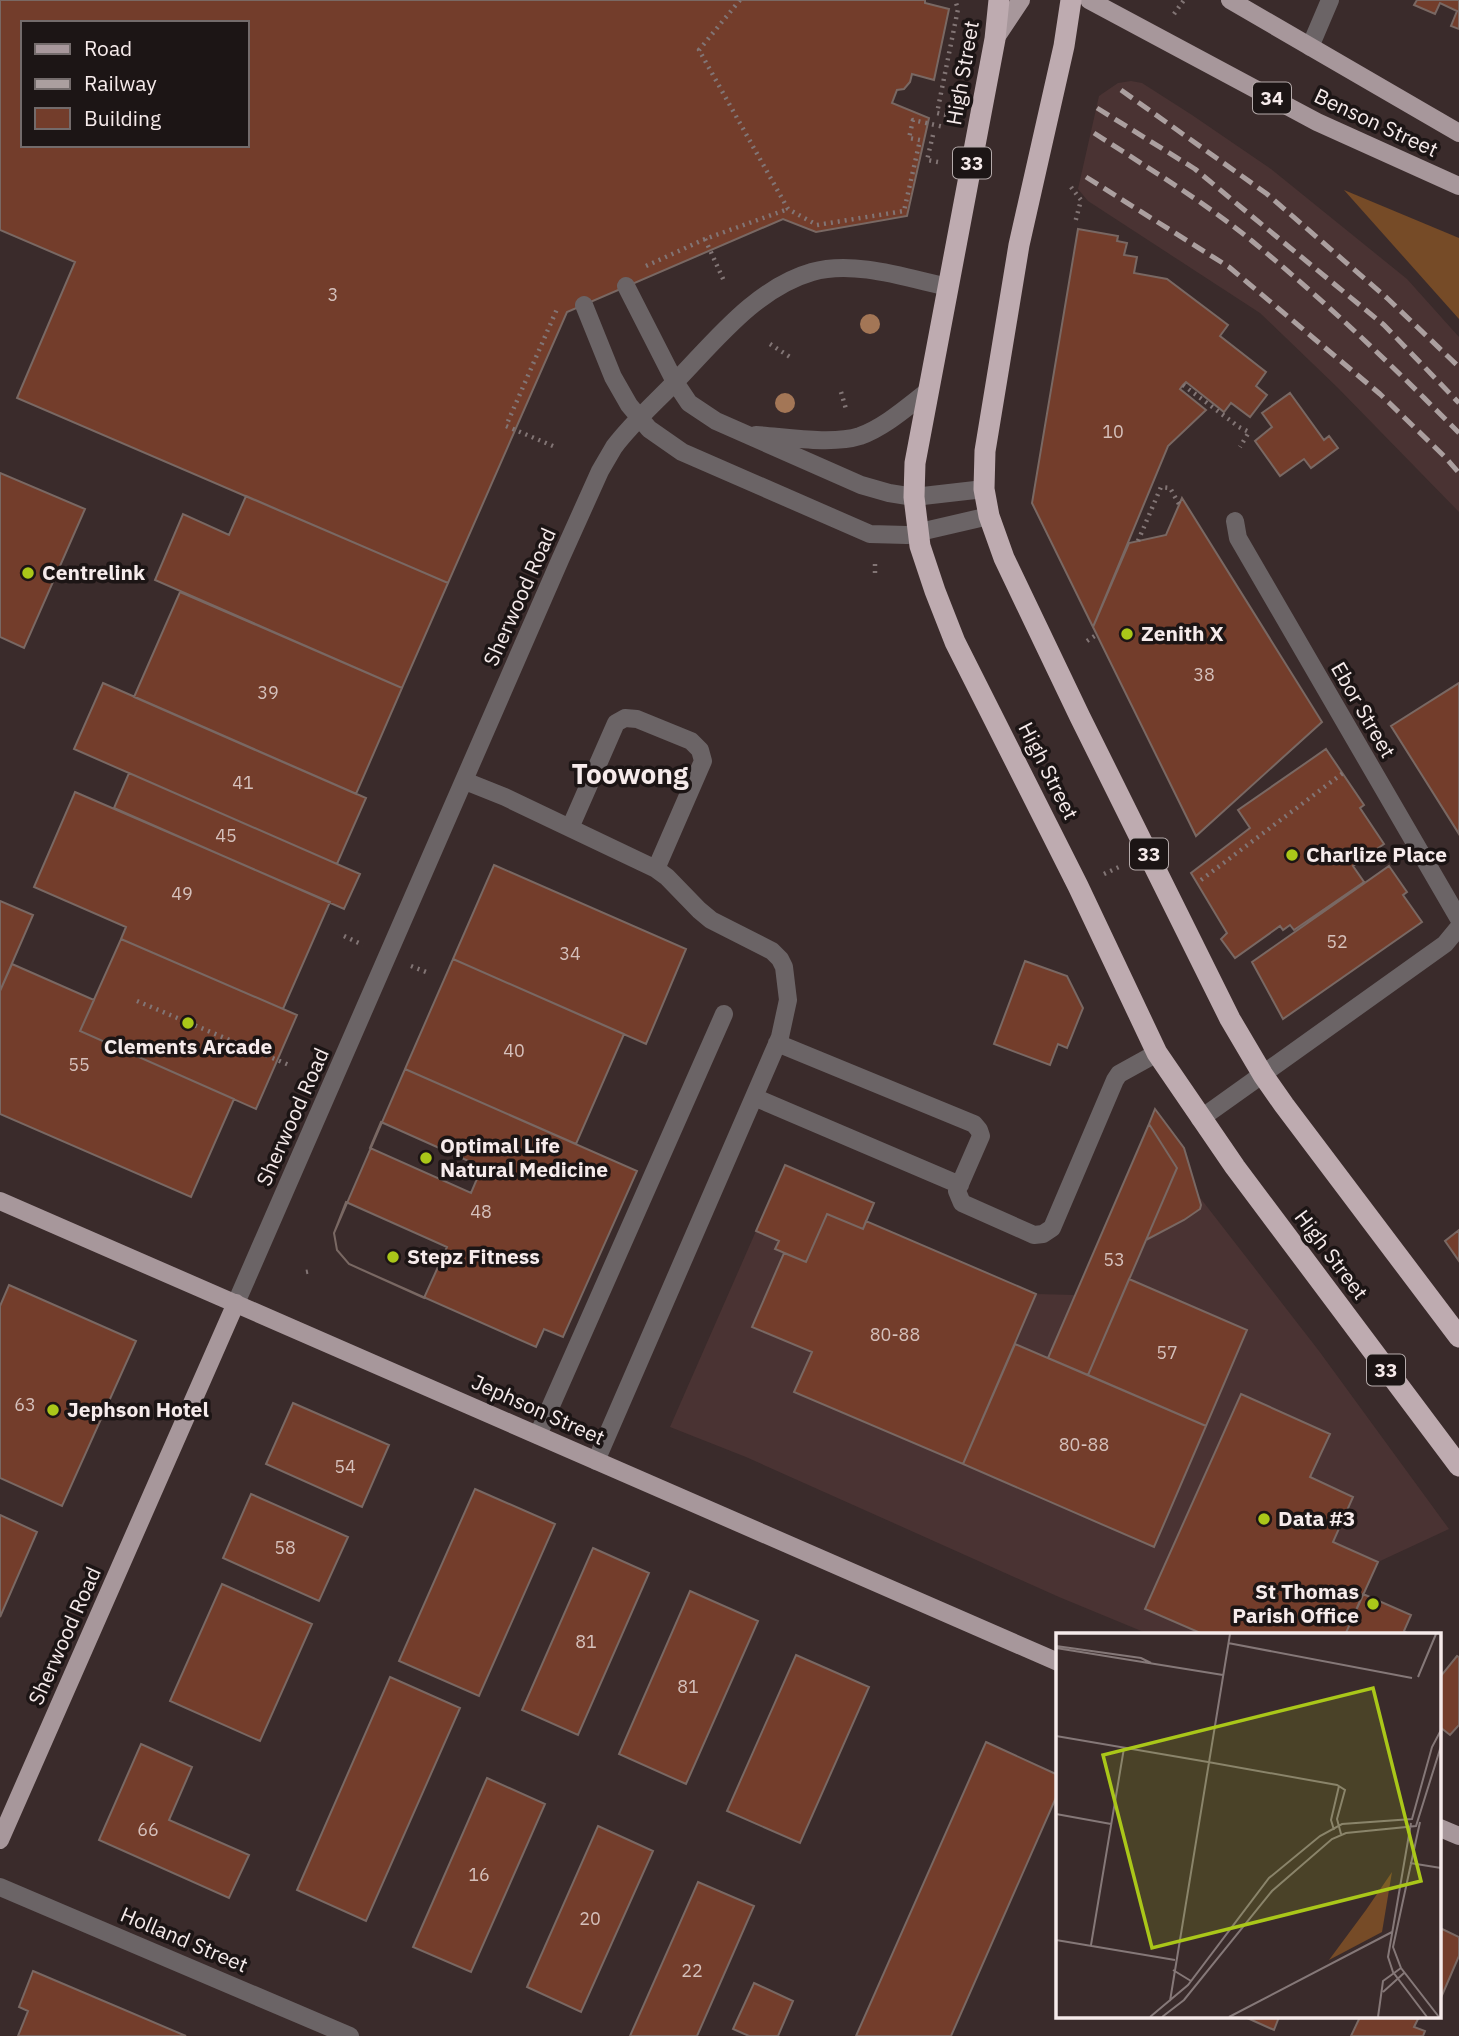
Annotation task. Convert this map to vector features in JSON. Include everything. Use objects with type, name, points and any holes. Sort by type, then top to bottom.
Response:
[{"type":"highway","name":"High Street","points":[[999,0],[995,39],[915,463],[914,497],[918,533],[935,592],[955,642],[1078,886],[1157,1053],[1200,1119],[1459,1466]]},
{"type":"highway","name":"33","points":[[1071,0],[1064,46],[1019,245],[985,451],[984,489],[989,516],[1004,558],[1074,707],[1230,1019],[1263,1075],[1459,1338]]},
{"type":"main road","points":[[995,39],[1021,0]]},
{"type":"main road","name":"Benson Street","points":[[1089,0],[1317,122],[1459,186]]},
{"type":"main road","name":"Benson Street","points":[[1230,0],[1459,133]]},
{"type":"main road","name":"Jephson Street","points":[[0,1201],[1056,1661]]},
{"type":"main road","name":"Sherwood Road","points":[[0,1840],[236,1303]]},
{"type":"main road","points":[[1442,1829],[1459,1836]]},
{"type":"street","points":[[1310,47],[1329,0]]},
{"type":"street","name":"Sherwood Road","points":[[236,1303],[600,471],[614,447],[639,418],[747,309],[788,282],[813,271],[846,269],[876,271],[948,287]]},
{"type":"street","points":[[626,286],[675,382],[696,409],[742,434],[870,488],[914,497],[984,489]]},
{"type":"street","points":[[584,305],[613,377],[639,418],[658,437],[682,452],[855,529],[885,536],[918,533],[989,516]]},
{"type":"street","points":[[742,434],[848,439],[877,428],[928,391]]},
{"type":"street","name":"Ebor Street","points":[[1235,521],[1238,538],[1459,919]]},
{"type":"street","points":[[570,828],[616,723],[625,718],[637,719],[691,741],[699,750],[703,761],[656,869]]},
{"type":"street","points":[[465,781],[656,869],[711,920],[772,951],[785,967],[788,1000],[777,1043],[596,1461]]},
{"type":"street","points":[[1200,1119],[1445,944],[1459,927]]},
{"type":"street","points":[[538,1435],[724,1014]]},
{"type":"street","points":[[777,1043],[974,1124],[981,1136],[957,1192],[962,1203],[1034,1235],[1043,1234],[1052,1228],[1119,1074],[1157,1053]]},
{"type":"street","points":[[754,1097],[960,1185]]},
{"type":"street","name":"Holland Street","points":[[0,1887],[350,2036]]},
{"type":"path","points":[[740,0],[699,50],[788,209],[817,225],[904,211],[920,140],[909,138],[913,120],[944,127]]},
{"type":"path","points":[[946,115],[937,113],[958,9],[955,0]]},
{"type":"path","points":[[933,135],[927,160],[937,162]]},
{"type":"path","points":[[1071,187],[1081,200],[1074,223]]},
{"type":"path","points":[[753,222],[788,209]]},
{"type":"path","points":[[705,239],[724,281]]},
{"type":"path","points":[[770,344],[793,359]]},
{"type":"path","points":[[1183,385],[1249,432],[1240,447]]},
{"type":"path","points":[[841,392],[846,409]]},
{"type":"path","points":[[506,426],[553,446]]},
{"type":"path","points":[[1138,541],[1161,487],[1170,488],[1179,504]]},
{"type":"path","points":[[1087,641],[1096,635]]},
{"type":"path","points":[[1201,880],[1349,768]]},
{"type":"path","points":[[1093,879],[1132,861]]},
{"type":"path","points":[[344,936],[363,945]]},
{"type":"path","points":[[407,964],[426,972]]},
{"type":"path","points":[[137,1001],[289,1065]]},
{"type":"shaded area","points":[[1118,83],[1142,83],[1271,169],[1407,279],[1459,337],[1459,512],[1338,388],[1260,313],[1088,201],[1078,189],[1099,96]]},
{"type":"shaded area","points":[[1344,190],[1459,238],[1459,319]]},
{"type":"shaded area","points":[[1149,1124],[1177,1168],[1319,1351],[1449,1529],[1378,1562],[1346,1633],[1146,1633],[1059,1597],[746,1457],[670,1427],[785,1165],[874,1203],[867,1221],[1036,1294],[1075,1295]]},
{"type":"building","points":[[0,0],[925,0],[925,3],[949,9],[934,80],[912,74],[904,89],[897,90],[892,103],[929,118],[907,216],[816,232],[783,219],[567,312],[448,583],[17,398],[75,262],[0,230]]},
{"type":"building","points":[[1417,0],[1459,0],[1459,29],[1451,26],[1457,11],[1440,3],[1435,14],[1414,5]]},
{"type":"building","points":[[1078,229],[1118,236],[1117,241],[1127,243],[1124,255],[1137,257],[1134,273],[1167,279],[1228,325],[1220,336],[1266,372],[1256,386],[1267,395],[1250,417],[1231,403],[1224,412],[1186,382],[1180,389],[1206,410],[1168,446],[1093,627],[1032,503]]},
{"type":"building","points":[[1290,393],[1324,440],[1329,436],[1338,448],[1311,468],[1304,459],[1280,476],[1255,441],[1272,427],[1262,413]]},
{"type":"building","name":"Centrelink","points":[[0,473],[85,509],[24,648],[0,637]]},
{"type":"building","points":[[246,496],[448,583],[402,688],[155,580],[183,514],[229,535]]},
{"type":"building","points":[[1182,498],[1322,722],[1196,836],[1093,627],[1129,543],[1166,535]]},
{"type":"building","points":[[180,592],[402,688],[356,794],[134,697]]},
{"type":"building","points":[[103,683],[366,798],[337,864],[74,749]]},
{"type":"building","points":[[1459,683],[1459,834],[1391,726]]},
{"type":"building","name":"Charlize Place","points":[[1326,749],[1364,805],[1360,808],[1384,844],[1353,866],[1364,882],[1294,930],[1290,925],[1283,930],[1280,926],[1235,958],[1221,939],[1227,933],[1191,873],[1250,828],[1238,810]]},
{"type":"building","points":[[129,773],[360,874],[344,909],[114,808]]},
{"type":"building","points":[[75,792],[330,902],[283,1009],[121,939],[126,927],[34,887]]},
{"type":"building","points":[[494,865],[686,949],[646,1044],[453,959]]},
{"type":"building","points":[[1389,866],[1407,892],[1403,895],[1422,922],[1283,1019],[1252,962]]},
{"type":"building","points":[[0,901],[33,915],[0,991]]},
{"type":"building","name":"Clements Arcade","points":[[121,939],[297,1015],[256,1109],[80,1031]]},
{"type":"building","points":[[453,959],[624,1034],[576,1144],[405,1069]]},
{"type":"building","points":[[1025,961],[1067,976],[1083,1008],[1067,1048],[1058,1044],[1050,1065],[994,1044]]},
{"type":"building","points":[[12,964],[94,1000],[80,1031],[234,1099],[191,1197],[0,1114],[0,991]]},
{"type":"building","points":[[405,1069],[637,1171],[563,1337],[544,1329],[536,1347],[349,1264],[337,1250],[334,1233]]},
{"type":"building","points":[[1155,1109],[1184,1148],[1201,1205],[1200,1209],[1184,1220],[1146,1240],[1177,1168],[1149,1124]]},
{"type":"building","name":"Optimal Life Natural Medicine","points":[[381,1122],[482,1167],[471,1193],[370,1148]]},
{"type":"building","points":[[1149,1124],[1177,1168],[1088,1375],[1048,1358]]},
{"type":"building","points":[[785,1165],[874,1203],[863,1229],[827,1214],[806,1262],[775,1249],[779,1241],[756,1231]]},
{"type":"building","name":"Stepz Fitness","points":[[346,1202],[447,1247],[424,1298],[349,1264],[337,1250],[334,1233]]},
{"type":"building","points":[[827,1214],[863,1229],[866,1221],[1036,1294],[963,1464],[794,1392],[812,1352],[752,1327],[784,1253],[806,1262]]},
{"type":"building","points":[[1459,1230],[1459,1261],[1445,1241]]},
{"type":"building","points":[[1129,1279],[1247,1330],[1206,1426],[1088,1375]]},
{"type":"building","name":"Jephson Hotel","points":[[9,1285],[136,1341],[62,1506],[0,1478],[0,1306]]},
{"type":"building","points":[[1015,1344],[1206,1426],[1154,1547],[963,1464]]},
{"type":"building","name":"Data #3","points":[[1241,1394],[1330,1434],[1310,1477],[1353,1497],[1333,1542],[1378,1562],[1346,1633],[1200,1633],[1145,1609]]},
{"type":"building","points":[[293,1403],[389,1445],[362,1507],[266,1464]]},
{"type":"building","points":[[475,1489],[555,1524],[479,1696],[399,1661]]},
{"type":"building","points":[[251,1494],[348,1537],[319,1601],[223,1558]]},
{"type":"building","points":[[0,1515],[37,1532],[0,1617]]},
{"type":"building","points":[[593,1548],[649,1573],[578,1735],[522,1710]]},
{"type":"building","points":[[222,1584],[312,1624],[260,1741],[170,1701]]},
{"type":"building","points":[[690,1591],[758,1621],[686,1784],[619,1754]]},
{"type":"building","name":"St Thomas Parish Office","points":[[1363,1594],[1411,1615],[1404,1631],[1407,1633],[1346,1633]]},
{"type":"building","points":[[796,1655],[869,1687],[800,1843],[727,1811]]},
{"type":"building","points":[[1457,1656],[1459,1657],[1459,1725],[1450,1735],[1442,1729],[1442,1675]]},
{"type":"building","points":[[390,1677],[460,1708],[366,1921],[297,1890]]},
{"type":"building","points":[[986,1742],[1056,1774],[1056,1798],[951,2036],[856,2036]]},
{"type":"building","points":[[141,1744],[192,1767],[169,1820],[249,1855],[229,1898],[99,1840]]},
{"type":"building","points":[[487,1778],[545,1804],[471,1972],[413,1947]]},
{"type":"building","points":[[598,1826],[653,1851],[581,2012],[527,1987]]},
{"type":"building","points":[[698,1882],[754,1906],[697,2036],[630,2036]]},
{"type":"building","points":[[1442,1929],[1459,1937],[1459,1956],[1442,1995]]},
{"type":"building","points":[[33,1971],[186,2036],[18,2036],[28,2011],[19,2007]]},
{"type":"building","points":[[754,1983],[793,2001],[778,2036],[749,2036],[733,2029]]},
{"type":"building","points":[[1247,2018],[1279,2018],[1274,2030]]},
{"type":"building","points":[[1360,2018],[1418,2018],[1414,2027],[1425,2031],[1423,2036],[1351,2036]]},
{"type":"railway","points":[[1121,90],[1267,194],[1387,298],[1459,367]]},
{"type":"railway","points":[[1097,108],[1195,169],[1384,325],[1459,403]]},
{"type":"railway","points":[[1094,133],[1195,198],[1252,241],[1358,334],[1459,433]]},
{"type":"railway","points":[[1086,177],[1229,267],[1380,394],[1459,473]]},
{"type":"place","name":"Centrelink","points":[[28,573]]},
{"type":"place","name":"Zenith X","points":[[1127,634]]},
{"type":"place","name":"Charlize Place","points":[[1292,855]]},
{"type":"place","name":"Clements Arcade","points":[[188,1023]]},
{"type":"place","name":"Optimal Life Natural Medicine","points":[[426,1158]]},
{"type":"place","name":"Stepz Fitness","points":[[393,1257]]},
{"type":"place","name":"Jephson Hotel","points":[[53,1410]]},
{"type":"place","name":"Data #3","points":[[1264,1519]]},
{"type":"place","name":"St Thomas Parish Office","points":[[1373,1604]]},
{"type":"district","name":"Toowong","points":[[630,774]]}]
